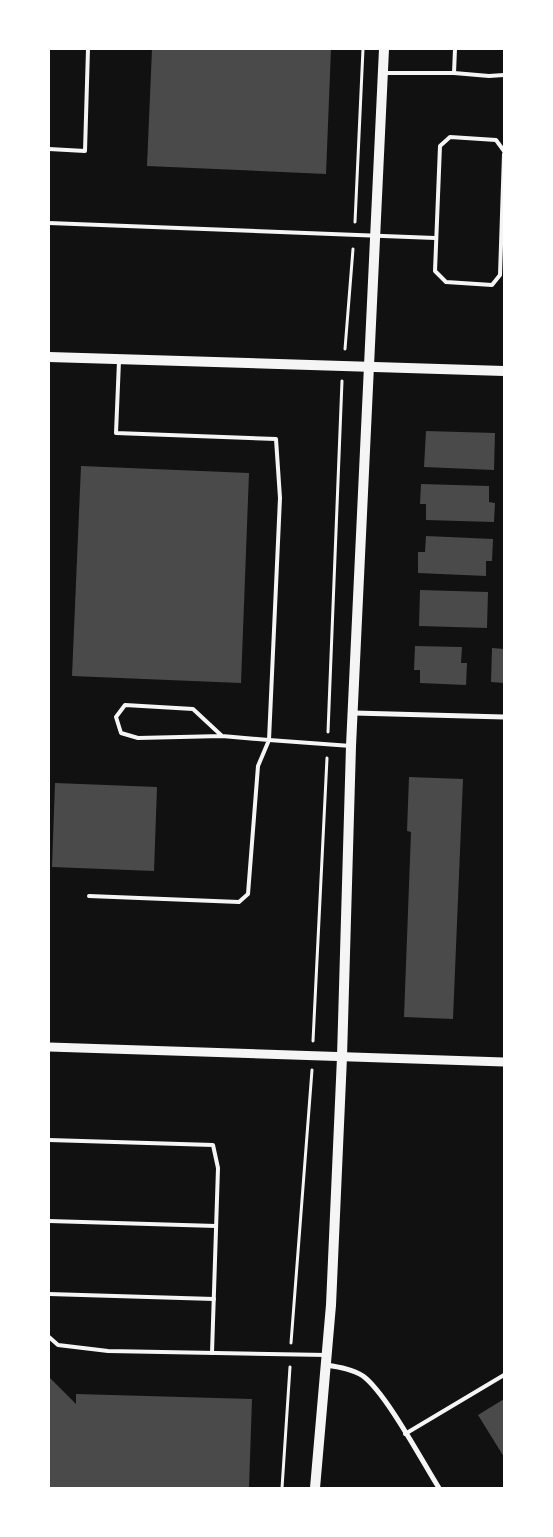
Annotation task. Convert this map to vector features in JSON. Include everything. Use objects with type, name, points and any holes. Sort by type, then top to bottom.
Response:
[{"type":"main road","points":[[315,1488],[326,1360],[342,1057],[351,746],[384,49]]},
{"type":"main road","points":[[49,357],[504,371]]},
{"type":"street","points":[[354,713],[504,716]]},
{"type":"street","points":[[49,1047],[504,1062]]},
{"type":"street","points":[[326,1360],[362,1376],[378,1391],[439,1488]]},
{"type":"lane","points":[[49,149],[85,151],[88,49]]},
{"type":"lane","points":[[454,73],[455,49]]},
{"type":"lane","points":[[383,73],[504,75]]},
{"type":"lane","points":[[450,138],[496,140],[504,152],[503,181],[500,275],[492,285],[446,282],[435,271],[440,146],[450,138]]},
{"type":"lane","points":[[49,223],[435,238]]},
{"type":"lane","points":[[89,896],[239,902],[248,894],[258,766],[269,740],[280,498],[276,439],[116,432],[119,360]]},
{"type":"lane","points":[[222,736],[193,709],[125,706],[116,717],[121,733],[138,738],[222,736],[351,746]]},
{"type":"lane","points":[[49,1140],[213,1145],[218,1168],[212,1353]]},
{"type":"lane","points":[[49,1221],[216,1226]]},
{"type":"lane","points":[[49,1294],[214,1299]]},
{"type":"lane","points":[[49,1337],[58,1345],[108,1351],[290,1354],[326,1360]]},
{"type":"lane","points":[[404,1434],[504,1375]]},
{"type":"path","points":[[282,1488],[290,1354],[313,1056],[343,367],[354,234],[363,49]]},
{"type":"building","points":[[152,49],[331,49],[326,174],[147,166]]},
{"type":"building","points":[[426,431],[495,433],[494,470],[424,467]]},
{"type":"building","points":[[81,466],[249,473],[241,683],[72,676]]},
{"type":"building","points":[[421,484],[489,486],[489,502],[495,503],[494,522],[426,520],[426,504],[420,504]]},
{"type":"building","points":[[426,536],[493,539],[492,561],[486,561],[486,576],[418,573],[418,552],[425,552]]},
{"type":"building","points":[[420,590],[488,592],[487,628],[419,626]]},
{"type":"building","points":[[415,646],[462,647],[461,663],[467,663],[466,685],[420,683],[420,670],[414,670]]},
{"type":"building","points":[[492,648],[504,649],[504,683],[491,682]]},
{"type":"building","points":[[409,777],[463,779],[453,1019],[404,1017],[411,832],[407,831]]},
{"type":"building","points":[[55,783],[157,787],[154,871],[52,867]]},
{"type":"building","points":[[49,1377],[76,1404],[76,1394],[252,1399],[249,1488],[49,1488]]},
{"type":"building","points":[[504,1399],[504,1457],[478,1415]]}]
